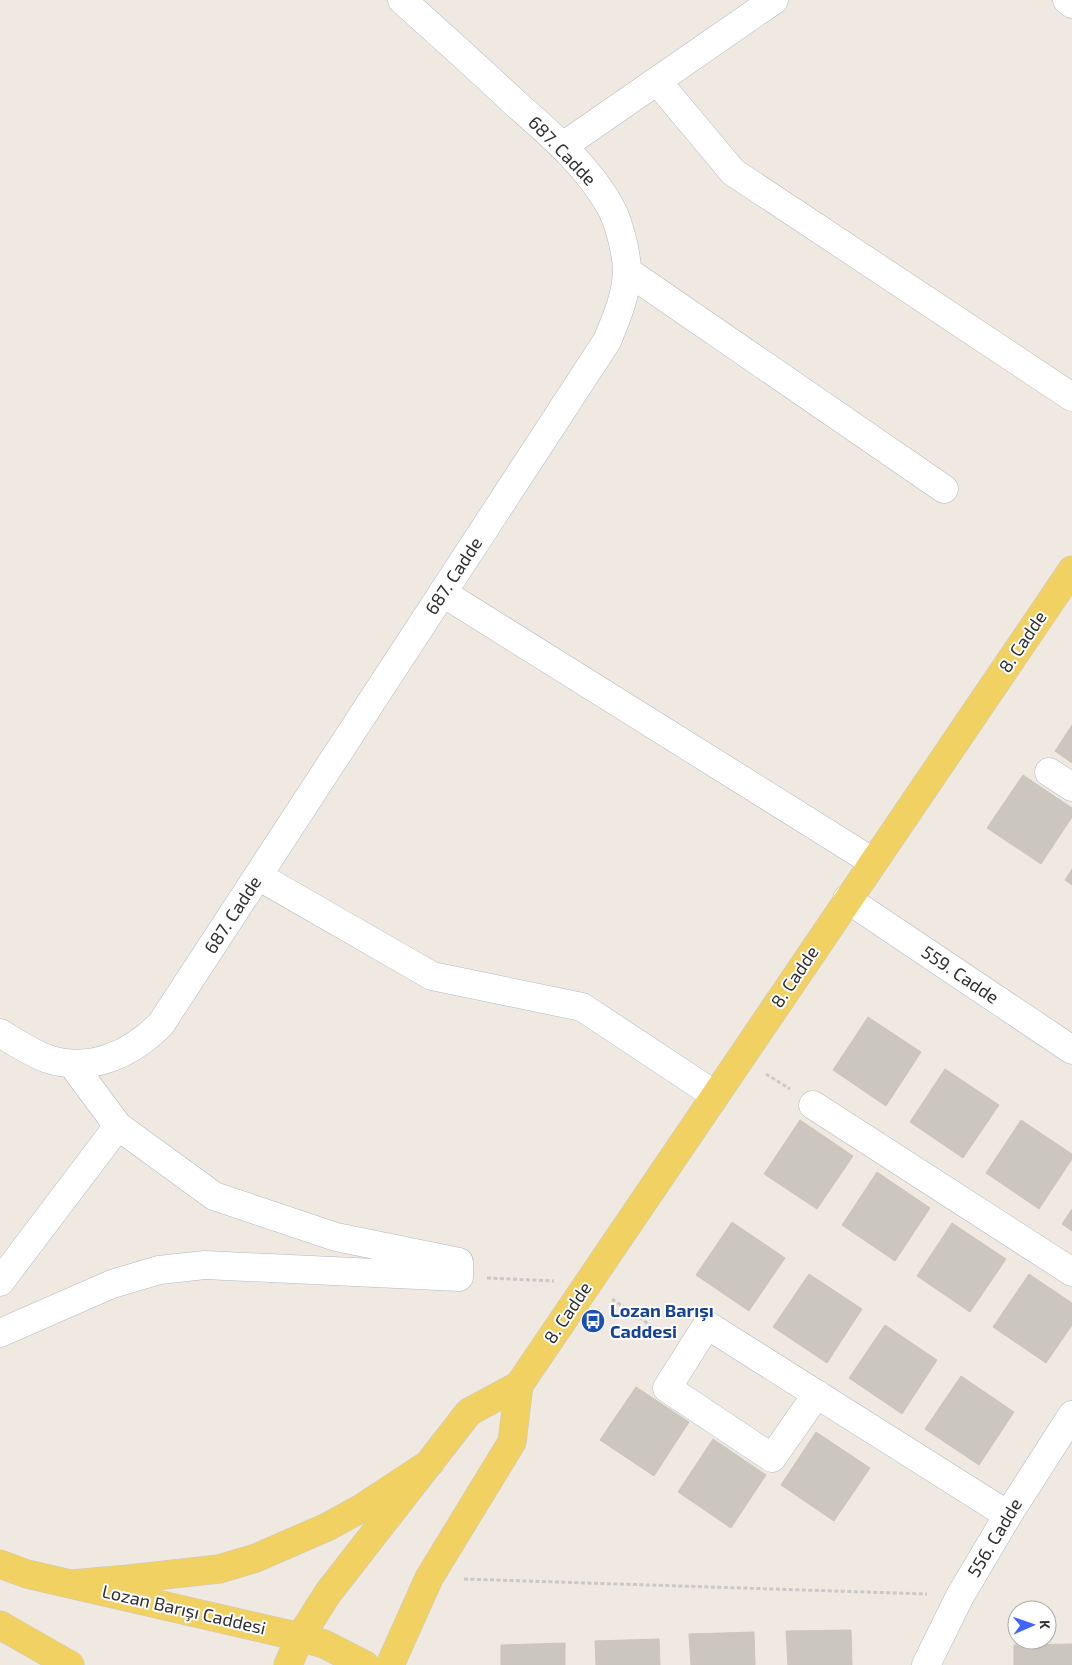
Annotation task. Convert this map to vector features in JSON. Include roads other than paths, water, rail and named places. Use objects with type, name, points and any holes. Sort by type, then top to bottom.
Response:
[{"type":"main road","name":"8. Cadde","points":[[390,1665],[429,1578],[512,1442],[519,1385],[1072,570]]},
{"type":"main road","name":"8. Cadde","points":[[288,1665],[300,1637],[328,1593],[469,1412],[519,1385]]},
{"type":"main road","points":[[71,1584],[194,1572],[219,1568],[256,1558],[328,1527],[360,1509],[430,1463]]},
{"type":"main road","name":"Lozan Barışı Caddesi","points":[[0,1564],[27,1574],[300,1637],[324,1644],[366,1665]]},
{"type":"main road","points":[[0,1625],[61,1662]]},
{"type":"street","name":"687. Cadde","points":[[0,1033],[37,1054],[72,1064],[94,1062],[133,1048],[146,1039],[161,1024],[607,342],[624,292],[627,271],[621,237],[611,207],[590,176],[563,146],[402,0]]},
{"type":"street","points":[[563,146],[774,0]]},
{"type":"street","points":[[1067,0],[1072,4]]},
{"type":"street","points":[[657,80],[733,172],[1072,397]]},
{"type":"street","points":[[627,271],[944,489]]},
{"type":"street","points":[[443,593],[873,862]]},
{"type":"street","points":[[1050,772],[1072,787]]},
{"type":"street","points":[[258,876],[432,976],[582,1007],[715,1096]]},
{"type":"street","name":"559. Cadde","points":[[848,899],[1072,1050]]},
{"type":"street","points":[[0,1333],[112,1284],[159,1270],[205,1265],[459,1277],[459,1262],[336,1237],[214,1196],[118,1126],[72,1064]]},
{"type":"street","points":[[813,1105],[1072,1272]]},
{"type":"street","points":[[0,1282],[118,1126]]},
{"type":"street","points":[[817,1394],[772,1458],[667,1388],[708,1325],[817,1394],[1008,1515]]},
{"type":"street","name":"556. Cadde","points":[[926,1665],[960,1596],[1008,1515],[1072,1415]]},
{"type":"place","name":"Lozan Barışı Caddesi","points":[[593,1321]]}]
